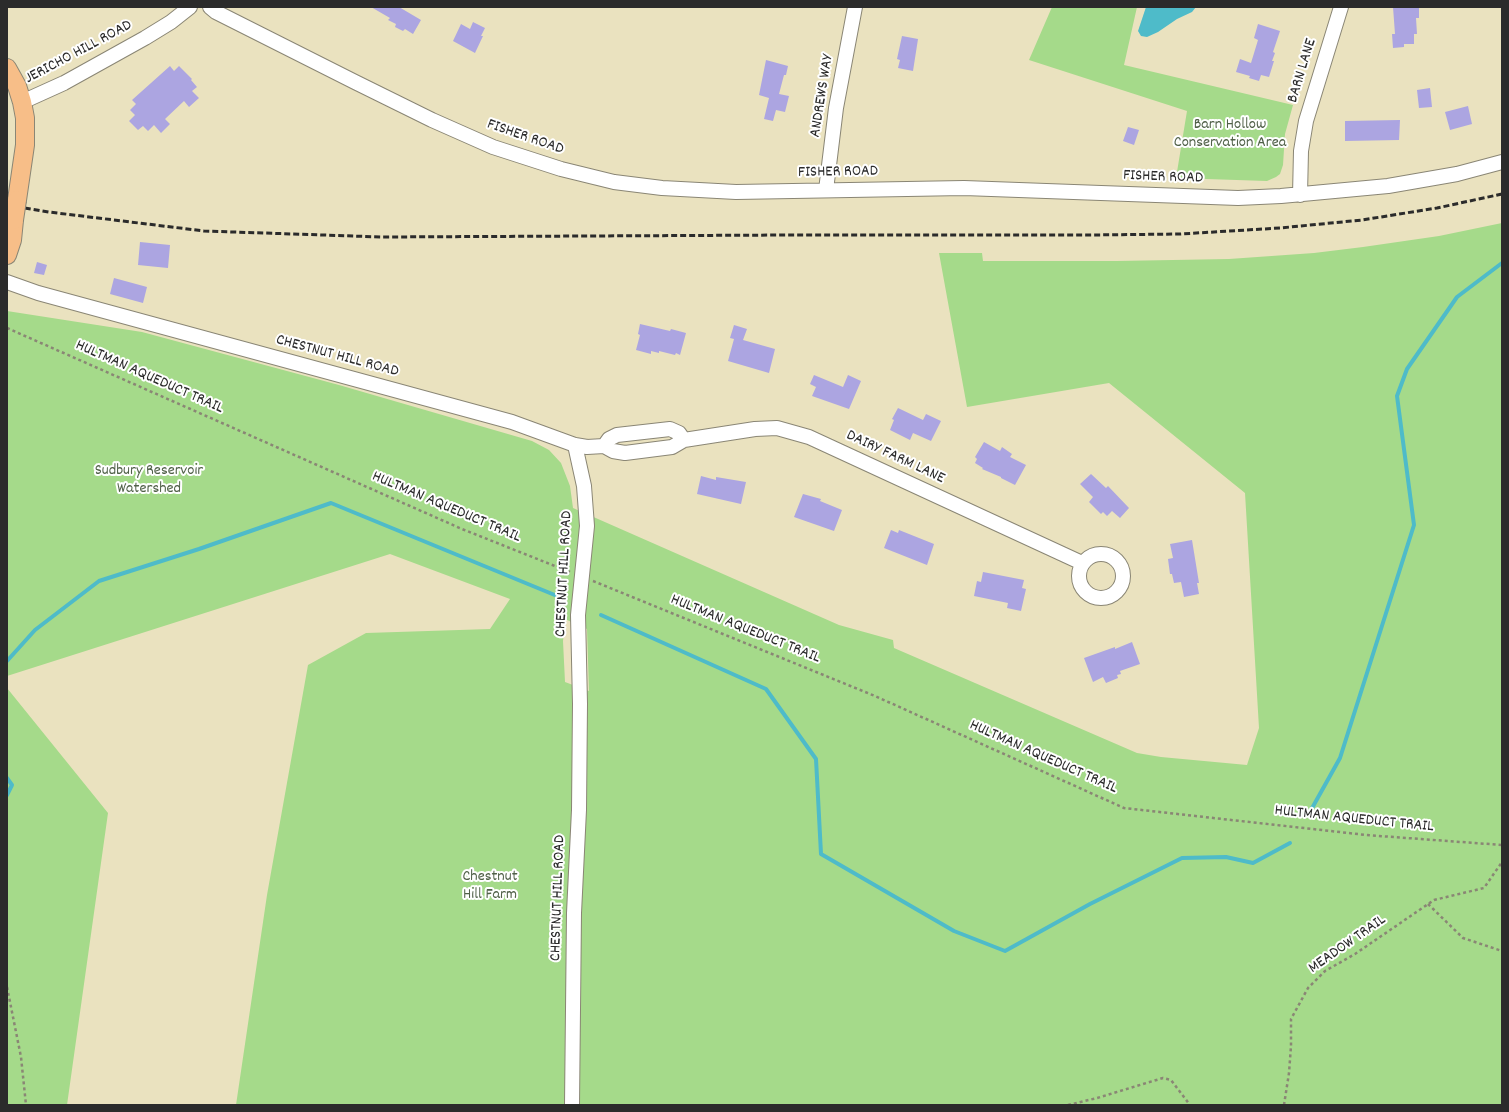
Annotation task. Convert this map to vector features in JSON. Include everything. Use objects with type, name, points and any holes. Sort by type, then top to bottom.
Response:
[{"type":"main road","points":[[7,68],[22,102],[25,118],[26,145],[12,240],[7,254]]},
{"type":"street","name":"JERICHO HILL ROAD","points":[[22,102],[64,83],[145,38],[171,22],[190,7]]},
{"type":"street","name":"FISHER ROAD","points":[[210,7],[216,12],[432,120],[493,147],[561,169],[614,182],[662,188],[736,192],[964,188],[1238,198],[1300,195],[1403,183],[1457,174],[1502,162]]},
{"type":"street","name":"ANDREWS WAY","points":[[826,190],[836,108],[855,7]]},
{"type":"street","name":"BARN LANE","points":[[1300,195],[1302,141],[1306,121],[1340,7]]},
{"type":"street","name":"CHESTNUT HILL ROAD","points":[[7,282],[38,293],[512,422],[575,446],[584,486],[587,526],[578,615],[580,795],[574,913],[572,1105]]},
{"type":"street","name":"DAIRY FARM LANE","points":[[575,446],[604,446],[613,451],[625,453],[672,447],[684,440],[755,429],[777,428],[809,437],[1082,563]]},
{"type":"street","points":[[604,446],[609,439],[617,435],[670,429],[679,433],[684,440]]},
{"type":"path","name":"HULTMAN AQUEDUCT TRAIL","points":[[7,328],[462,530],[582,576],[875,696],[1124,808],[1366,835],[1502,845]]},
{"type":"path","name":"MEADOW TRAIL","points":[[1284,1105],[1289,1073],[1291,1019],[1308,988],[1325,971],[1355,954],[1434,900],[1484,888],[1502,862]]},
{"type":"path","points":[[1428,904],[1463,938],[1502,951]]},
{"type":"path","points":[[7,987],[21,1057],[26,1105]]},
{"type":"path","points":[[1068,1105],[1163,1078],[1171,1080],[1190,1105]]},
{"type":"green space","name":"Barn Hollow Conservation Area","points":[[1052,7],[1137,7],[1124,65],[1293,105],[1285,134],[1283,165],[1280,174],[1267,181],[1176,178],[1187,111],[1029,60]]},
{"type":"green space","points":[[1502,223],[1502,1105],[236,1105],[267,895],[308,665],[366,633],[490,629],[510,599],[390,554],[7,676],[7,311],[142,332],[339,385],[532,441],[549,450],[561,463],[570,486],[573,508],[839,625],[893,640],[894,648],[1137,753],[1161,757],[1247,765],[1259,728],[1245,493],[1109,383],[967,407],[939,253],[982,253],[983,261],[1229,259],[1314,253],[1439,236]],"holes":[[[565,619],[587,629],[589,691],[565,682],[563,641]]]},
{"type":"green space","points":[[7,688],[108,813],[67,1105],[7,1105]]},
{"type":"water","points":[[1146,7],[1196,7],[1192,12],[1147,37],[1141,36],[1138,31]]},
{"type":"building","points":[[371,7],[399,7],[421,20],[413,34],[405,29],[403,31],[395,27],[396,24],[388,20],[390,18]]},
{"type":"building","points":[[1393,7],[1419,8],[1419,18],[1416,18],[1417,34],[1414,34],[1414,44],[1404,44],[1404,47],[1393,48],[1392,34],[1395,34]]},
{"type":"building","points":[[473,22],[485,28],[475,53],[453,41],[461,24],[470,29]]},
{"type":"building","points":[[1258,24],[1280,31],[1273,52],[1275,53],[1272,61],[1274,61],[1269,77],[1261,75],[1259,81],[1249,78],[1250,76],[1236,72],[1240,59],[1251,63],[1258,40],[1254,38]]},
{"type":"building","points":[[902,36],[918,39],[913,71],[898,68],[900,60],[897,59]]},
{"type":"building","points":[[766,60],[788,66],[779,94],[789,96],[785,112],[776,110],[773,121],[764,119],[769,98],[759,95]]},
{"type":"building","points":[[170,66],[174,71],[179,66],[192,79],[191,80],[197,87],[192,91],[199,98],[189,107],[184,101],[165,119],[170,124],[161,133],[154,125],[148,131],[143,126],[138,130],[129,121],[135,115],[130,110],[136,104],[132,100]]},
{"type":"building","points":[[1430,88],[1432,107],[1419,108],[1417,90]]},
{"type":"building","points":[[1468,106],[1472,124],[1450,130],[1445,112]]},
{"type":"building","points":[[1400,120],[1399,140],[1345,141],[1345,121]]},
{"type":"building","points":[[1128,127],[1139,130],[1134,145],[1123,141]]},
{"type":"building","points":[[140,242],[170,245],[168,268],[138,265]]},
{"type":"building","points":[[37,262],[47,265],[44,275],[34,273]]},
{"type":"building","points":[[114,278],[147,287],[143,303],[110,294]]},
{"type":"building","points":[[640,324],[686,333],[680,355],[676,353],[675,355],[659,351],[659,353],[651,351],[651,354],[636,350],[640,335],[638,334]]},
{"type":"building","points":[[734,325],[747,329],[743,340],[775,349],[769,373],[728,361],[734,339],[730,338]]},
{"type":"building","points":[[814,375],[843,387],[848,375],[861,381],[849,409],[812,396],[816,387],[810,384]]},
{"type":"building","points":[[898,408],[923,420],[926,414],[941,421],[931,441],[913,433],[910,440],[890,430],[894,420],[892,419]]},
{"type":"building","points":[[984,442],[1000,451],[1002,447],[1012,454],[1010,457],[1026,465],[1015,485],[982,469],[983,468],[975,463],[977,459],[975,457]]},
{"type":"building","points":[[1091,474],[1106,488],[1108,486],[1129,508],[1120,518],[1112,511],[1107,516],[1103,512],[1101,514],[1089,502],[1093,497],[1080,484]]},
{"type":"building","points":[[701,476],[716,480],[716,477],[746,482],[741,504],[697,494]]},
{"type":"building","points":[[803,494],[821,499],[820,501],[842,510],[834,531],[794,517]]},
{"type":"building","points":[[891,530],[898,533],[899,530],[934,544],[927,565],[884,548]]},
{"type":"building","points":[[1192,540],[1199,583],[1197,583],[1199,594],[1184,597],[1181,582],[1174,583],[1172,574],[1170,574],[1168,559],[1173,558],[1170,544]]},
{"type":"building","points":[[983,572],[1024,580],[1022,588],[1026,589],[1021,611],[1007,608],[1008,603],[974,596],[977,581],[981,582]]},
{"type":"building","points":[[1132,642],[1140,664],[1120,671],[1121,674],[1117,675],[1118,678],[1106,683],[1103,677],[1093,682],[1084,658],[1115,647],[1115,649]]},
{"type":"waterway","points":[[1311,810],[1340,758],[1414,525],[1397,396],[1407,369],[1457,297],[1502,263]]},
{"type":"waterway","points":[[7,661],[35,630],[99,581],[199,549],[331,503],[562,598]]},
{"type":"waterway","points":[[601,615],[766,689],[816,759],[821,854],[954,931],[1005,951],[1090,904],[1182,858],[1226,857],[1253,863],[1290,843]]},
{"type":"waterway","points":[[7,778],[12,785],[7,795]]},
{"type":"railway","points":[[7,205],[49,212],[204,231],[382,237],[1089,235],[1180,234],[1280,228],[1362,220],[1437,208],[1502,194]]},
{"type":"park label","name":"Sudbury Reservoir Watershed","points":[[149,481]]},
{"type":"park label","name":"Chestnut Hill Farm","points":[[490,887]]}]
